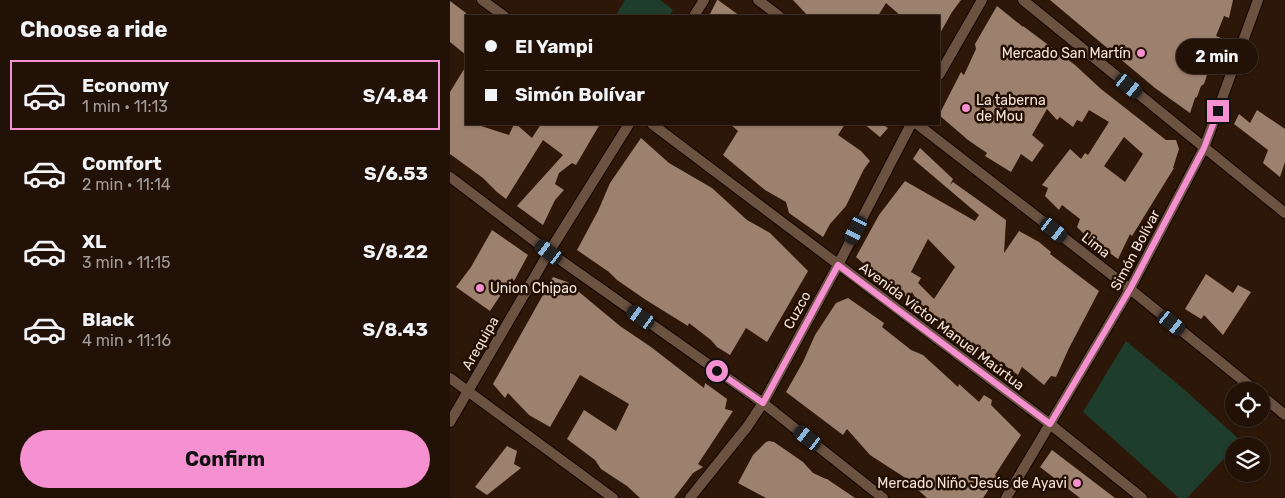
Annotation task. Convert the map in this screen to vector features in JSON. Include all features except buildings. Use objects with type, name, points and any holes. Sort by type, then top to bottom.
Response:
[{"type":"street","points":[[482,0],[503,15]]},
{"type":"street","points":[[695,15],[704,0]]},
{"type":"street","points":[[758,0],[778,15]]},
{"type":"street","points":[[940,73],[982,0]]},
{"type":"street","points":[[1023,0],[1285,213]]},
{"type":"street","name":"Simón Bolívar","points":[[1006,498],[1130,289],[1204,148],[1258,0]]},
{"type":"street","name":"Arequipa","points":[[450,422],[549,252],[628,125]]},
{"type":"street","name":"Avenida Víctor Manuel Maúrtua","points":[[653,125],[1050,424],[1142,498]]},
{"type":"street","name":"Cuzco","points":[[690,498],[747,427],[763,403],[838,265],[910,125]]},
{"type":"street","name":"Lima","points":[[918,125],[1130,289],[1245,382]]},
{"type":"street","points":[[450,177],[549,252],[763,403],[882,498]]},
{"type":"street","points":[[450,378],[613,498]]},
{"type":"street","points":[[1270,402],[1285,415]]},
{"type":"green space","points":[[625,0],[660,0],[673,10],[670,15],[616,15]]},
{"type":"green space","points":[[1126,341],[1186,391],[1237,437],[1225,437],[1225,458],[1187,498],[1179,498],[1083,412]]},
{"type":"place","name":"Mercado San Martín","points":[[1141,53]]},
{"type":"place","name":"La taberna de Mou","points":[[966,108]]},
{"type":"place","name":"Union Chipao","points":[[480,288]]},
{"type":"place","name":"Mercado Niño Jesús de Ayavi","points":[[1077,483]]},
{"type":"route","points":[[717,371],[763,403],[838,265],[1050,424],[1130,289],[1204,148],[1218,111]]}]
